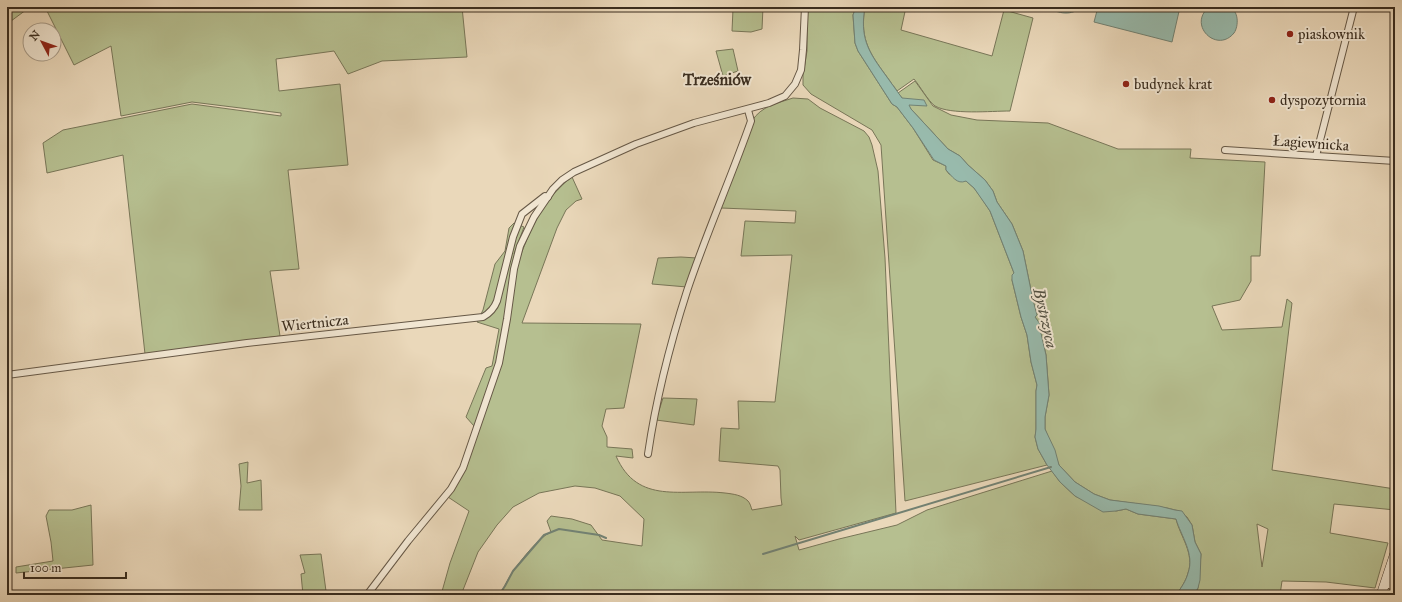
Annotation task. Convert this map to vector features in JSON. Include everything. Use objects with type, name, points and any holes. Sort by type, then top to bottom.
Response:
[{"type":"main road","points":[[1382,595],[1395,553]]},
{"type":"street","points":[[367,595],[408,541],[451,489],[463,468],[493,385],[500,358],[518,251],[528,228],[548,197],[559,183],[570,174],[623,150],[688,126],[748,110],[781,98],[796,84],[801,70],[803,57],[804,7]]},
{"type":"street","points":[[1316,156],[1354,7]]},
{"type":"street","points":[[648,454],[654,416],[676,327],[704,244],[751,120],[748,110]]},
{"type":"street","name":"Łagiewnicka","points":[[1225,150],[1395,161]]},
{"type":"street","name":"Wiertnicza","points":[[7,375],[247,343],[483,317],[489,314],[497,301],[513,237],[522,214],[545,196],[548,197]]},
{"type":"street","points":[[1385,584],[1395,587]]},
{"type":"green space","points":[[7,7],[30,7],[7,24]]},
{"type":"green space","points":[[45,7],[462,7],[467,57],[382,61],[348,74],[334,51],[276,59],[279,91],[340,84],[348,165],[288,170],[299,269],[270,271],[280,336],[145,354],[123,155],[47,173],[43,143],[63,130],[192,104],[281,116],[281,113],[192,102],[121,116],[111,46],[74,65],[62,41],[62,22],[52,22]]},
{"type":"green space","points":[[736,7],[763,7],[762,29],[751,32],[732,31],[733,9]]},
{"type":"green space","points":[[807,7],[856,7],[853,15],[855,43],[858,51],[892,104],[897,107],[913,128],[933,160],[946,166],[946,170],[949,174],[966,181],[974,188],[990,211],[1014,273],[1012,280],[1027,335],[1031,362],[1037,385],[1035,437],[1038,449],[1047,465],[905,501],[881,145],[872,130],[811,94],[803,85],[807,51]]},
{"type":"green space","points":[[865,7],[906,7],[901,30],[992,56],[1004,10],[1033,18],[1010,111],[961,112],[942,109],[932,104],[914,79],[897,91],[877,63],[868,47],[864,29]]},
{"type":"green space","points":[[733,49],[738,71],[723,76],[716,51]]},
{"type":"green space","points":[[915,81],[933,106],[951,115],[977,120],[1048,123],[1118,149],[1191,149],[1190,158],[1265,162],[1260,256],[1251,256],[1251,281],[1240,300],[1212,306],[1222,330],[1282,327],[1287,299],[1292,303],[1272,470],[1395,489],[1395,510],[1334,504],[1330,533],[1388,543],[1375,588],[1326,582],[1282,581],[1280,595],[1194,595],[1198,588],[1201,554],[1195,542],[1192,525],[1187,517],[1179,511],[1167,508],[1110,500],[1094,494],[1075,482],[1059,465],[1045,429],[1045,417],[1049,395],[1046,355],[1040,324],[1035,317],[1037,315],[1023,251],[1012,224],[997,202],[993,191],[985,180],[960,156],[948,149],[898,93]],"holes":[[[1257,524],[1268,529],[1262,567]]]},
{"type":"green space","points":[[793,98],[808,99],[820,108],[864,131],[869,137],[872,145],[878,171],[885,258],[896,513],[799,540],[795,536],[799,550],[897,525],[927,510],[1052,471],[1060,482],[1075,496],[1088,502],[1116,511],[1126,509],[1138,514],[1176,519],[1186,545],[1190,559],[1190,566],[1186,579],[1176,595],[499,595],[512,573],[526,554],[541,538],[551,532],[547,521],[551,516],[572,519],[591,525],[602,540],[642,546],[644,519],[620,496],[595,488],[575,486],[539,493],[513,507],[497,525],[478,552],[461,595],[441,595],[450,563],[469,511],[448,497],[466,468],[477,435],[474,426],[466,417],[486,368],[492,366],[499,329],[477,322],[483,310],[495,264],[505,251],[509,228],[514,223],[524,227],[514,254],[520,257],[540,213],[554,193],[572,177],[582,199],[576,201],[566,210],[557,228],[522,323],[641,324],[624,408],[606,409],[602,426],[607,437],[607,447],[632,449],[633,458],[616,456],[625,472],[636,482],[649,488],[663,491],[734,494],[743,497],[748,501],[752,510],[782,505],[780,470],[778,466],[719,461],[721,428],[739,429],[738,401],[775,402],[792,255],[741,256],[745,221],[795,223],[796,211],[721,208],[752,121],[765,108]]},
{"type":"green space","points":[[658,258],[697,258],[687,287],[652,284]]},
{"type":"green space","points":[[663,398],[697,399],[694,425],[656,420]]},
{"type":"green space","points":[[248,462],[247,483],[261,480],[262,510],[239,510],[241,486],[239,464]]},
{"type":"green space","points":[[91,505],[93,565],[16,573],[16,567],[53,561],[46,516],[49,510],[72,510]]},
{"type":"green space","points":[[321,554],[326,591],[303,595],[301,574],[305,573],[300,555]]},
{"type":"shaded area","points":[[856,7],[865,7],[863,26],[864,35],[869,50],[878,65],[902,98],[924,100],[927,106],[909,105],[911,109],[948,149],[960,156],[985,180],[993,191],[997,202],[1012,224],[1023,251],[1037,315],[1035,317],[1040,324],[1046,355],[1049,395],[1045,417],[1045,429],[1055,450],[1059,465],[1075,482],[1094,494],[1110,500],[1159,506],[1182,511],[1192,525],[1195,542],[1201,554],[1200,580],[1194,595],[1176,595],[1187,576],[1190,566],[1190,559],[1189,552],[1176,519],[1138,514],[1126,509],[1103,512],[1075,496],[1060,482],[1047,465],[1038,449],[1035,437],[1037,385],[1031,362],[1027,335],[1012,280],[1012,275],[1014,273],[990,211],[974,188],[966,181],[957,181],[946,170],[946,166],[934,160],[913,128],[897,107],[892,104],[858,51],[855,43],[853,15]]},
{"type":"shaded area","points":[[1047,7],[1082,7],[1074,12],[1065,13]]},
{"type":"shaded area","points":[[1098,7],[1180,7],[1172,42],[1094,22]]},
{"type":"shaded area","points":[[1209,7],[1232,8],[1236,14],[1236,30],[1227,39],[1213,39],[1207,35],[1203,29],[1201,22],[1203,14]]},
{"type":"waterway","points":[[763,554],[1051,467]]},
{"type":"waterway","points":[[499,595],[513,571],[544,535],[559,529],[599,535],[606,538]]},
{"type":"place","name":"piaskownik","points":[[1290,34]]},
{"type":"place","name":"budynek krat","points":[[1126,84]]},
{"type":"place","name":"dyspozytornia","points":[[1272,100]]},
{"type":"district","name":"Trześniów","points":[[717,79]]},
{"type":"water label","name":"Bystrzyca","points":[[1046,318]]}]
